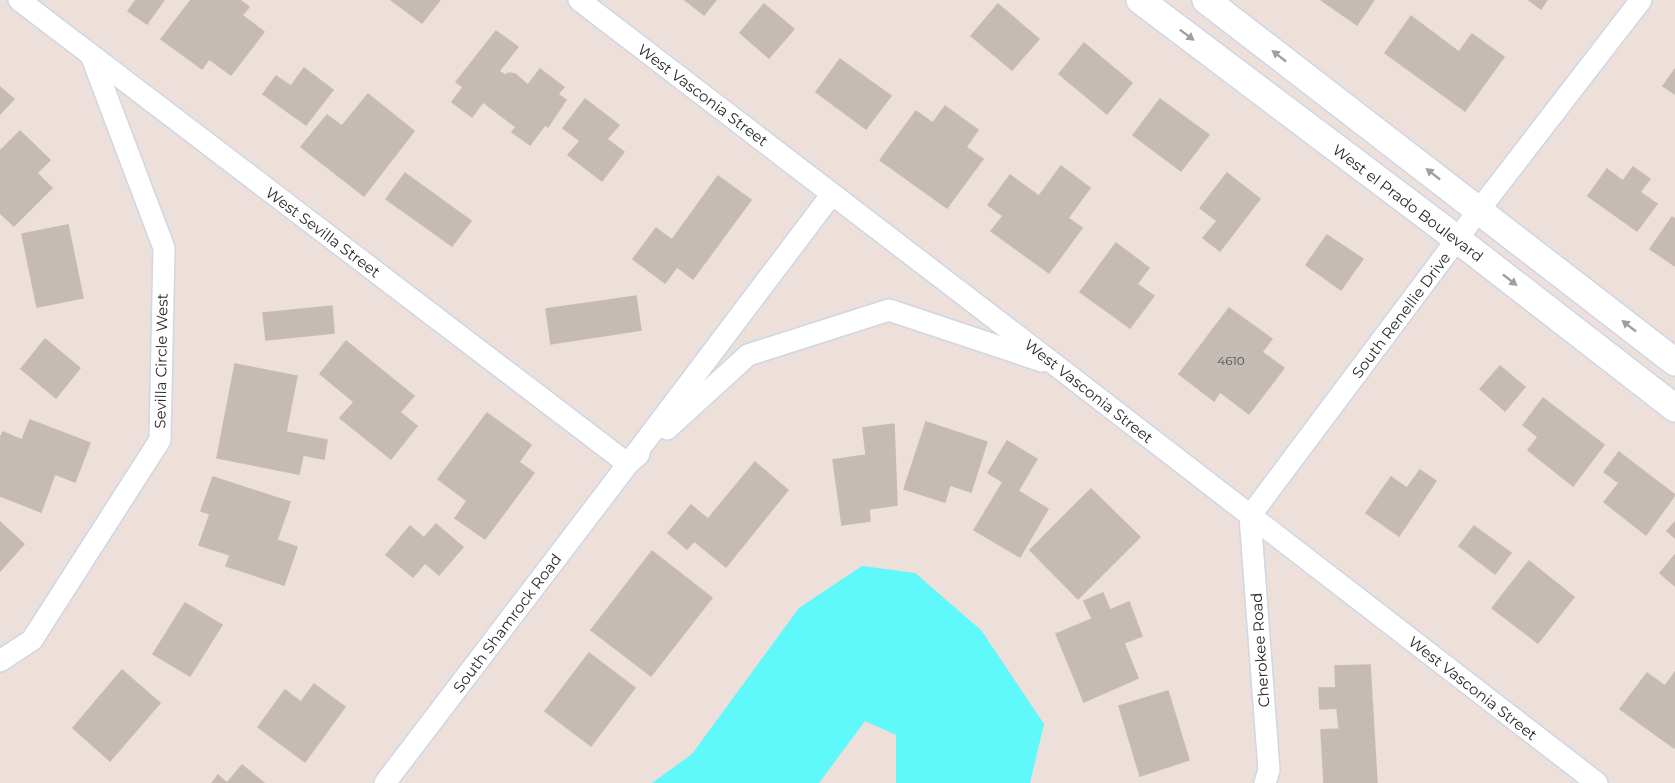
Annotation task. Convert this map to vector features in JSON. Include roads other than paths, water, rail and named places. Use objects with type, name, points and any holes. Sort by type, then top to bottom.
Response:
[{"type":"street","name":"West Sevilla Street","points":[[19,0],[628,464]]},
{"type":"street","name":"West Vasconia Street","points":[[579,0],[1597,783]]},
{"type":"street","name":"West el Prado Boulevard","points":[[1140,0],[1675,408]]},
{"type":"street","points":[[1206,0],[1675,362]]},
{"type":"street","name":"South Renellie Drive","points":[[1250,516],[1479,210],[1641,0]]},
{"type":"street","name":"Sevilla Circle West","points":[[0,661],[32,640],[160,440],[164,248],[91,55]]},
{"type":"street","name":"South Shamrock Road","points":[[385,783],[832,194]]},
{"type":"street","name":"South Shamrock Road","points":[[628,464],[748,355],[889,310],[1058,367]]},
{"type":"street","name":"Cherokee Road","points":[[1250,516],[1269,770],[1265,783]]},
{"type":"water","points":[[862,566],[915,573],[981,630],[1044,724],[1030,783],[896,783],[896,735],[865,721],[819,783],[652,783],[692,754],[799,608]]}]
